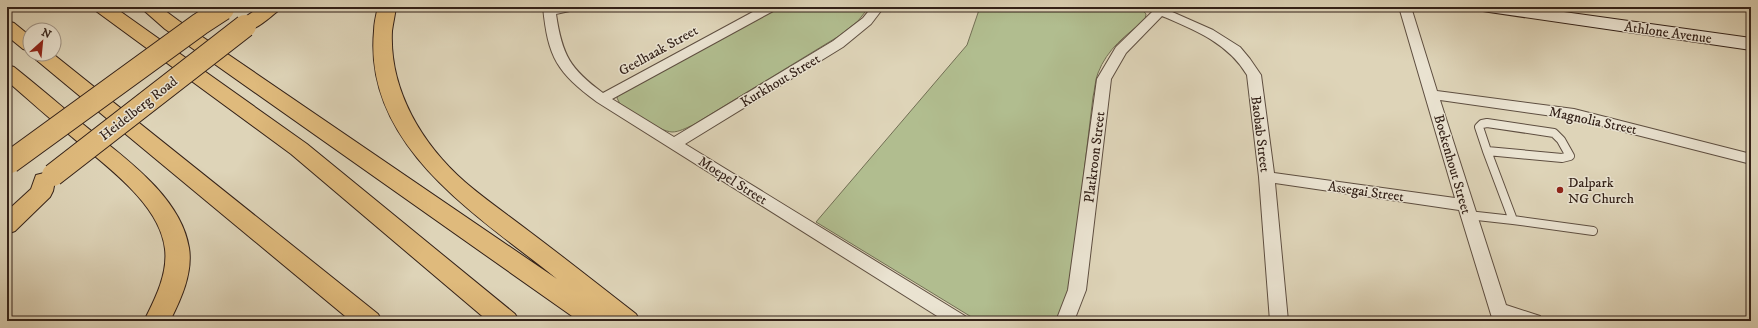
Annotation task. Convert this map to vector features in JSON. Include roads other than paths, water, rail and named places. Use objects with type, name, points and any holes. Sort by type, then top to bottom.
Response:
[{"type":"main road","points":[[102,7],[299,149],[506,321]]},
{"type":"main road","points":[[149,7],[172,25],[598,321]]},
{"type":"main road","name":"Heidelberg Road","points":[[7,212],[245,26],[272,7]]},
{"type":"main road","points":[[387,7],[382,40],[384,65],[401,119],[419,146],[447,179],[475,203],[627,321]]},
{"type":"main road","name":"Athlone Avenue","points":[[1489,7],[1751,44]]},
{"type":"main road","name":"Athlone Avenue","points":[[1545,7],[1751,36]]},
{"type":"main road","points":[[8,163],[221,8]]},
{"type":"main road","points":[[7,27],[22,39]]},
{"type":"main road","points":[[51,62],[370,321]]},
{"type":"main road","points":[[7,71],[124,171],[148,193],[159,207],[173,234],[177,248],[176,262],[170,289],[157,321]]},
{"type":"main road","points":[[7,225],[38,196],[49,178]]},
{"type":"street","points":[[549,9],[570,7]]},
{"type":"street","name":"Geelhaak Street","points":[[602,99],[771,7]]},
{"type":"street","name":"Kurkhout Street","points":[[674,144],[838,44],[867,21],[878,7]]},
{"type":"street","name":"Boekenhout Street","points":[[1405,7],[1433,96],[1466,210],[1500,316]]},
{"type":"street","name":"Moepel Street","points":[[549,9],[559,54],[567,69],[602,99],[959,321]]},
{"type":"street","name":"Baobab Street","points":[[1155,9],[1210,33],[1230,46],[1248,62],[1254,75],[1267,176],[1279,321]]},
{"type":"street","name":"Platkroon Street","points":[[1065,321],[1077,290],[1104,80],[1109,66],[1118,52],[1155,9]]},
{"type":"street","name":"Magnolia Street","points":[[1433,96],[1574,114],[1751,159]]},
{"type":"street","name":"Assegai Street","points":[[1267,176],[1466,210]]},
{"type":"street","points":[[1500,316],[1534,321]]},
{"type":"lane","points":[[1486,151],[1562,158],[1570,156],[1561,140],[1554,133],[1487,123],[1482,124],[1479,127],[1486,151],[1513,220]]},
{"type":"lane","points":[[1466,210],[1513,220],[1593,231]]},
{"type":"place","name":"Dalpark NG Church","points":[[1560,190]]}]
